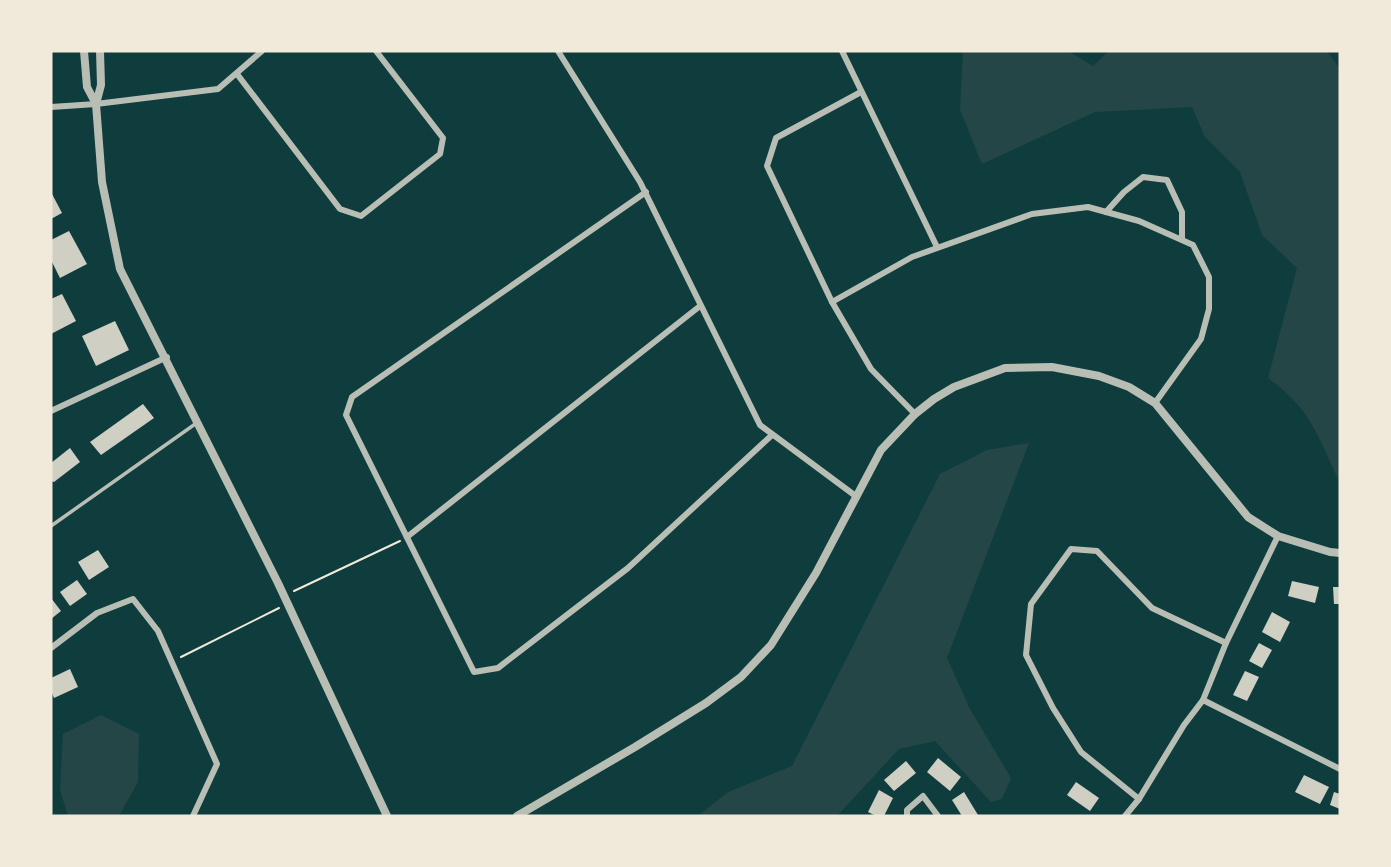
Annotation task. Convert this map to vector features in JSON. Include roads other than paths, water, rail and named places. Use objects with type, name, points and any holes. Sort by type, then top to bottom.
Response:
[{"type":"street","points":[[84,51],[87,87],[96,104]]},
{"type":"street","points":[[100,51],[101,85],[96,104],[102,182],[120,269],[167,357],[286,600],[387,816]]},
{"type":"street","points":[[51,107],[218,89],[262,51]]},
{"type":"street","points":[[237,74],[340,209],[361,216],[440,154],[443,138],[376,51]]},
{"type":"street","points":[[558,51],[646,192],[760,425],[857,497]]},
{"type":"street","points":[[842,51],[937,247]]},
{"type":"street","points":[[861,92],[776,138],[767,166],[832,302],[871,369],[915,414]]},
{"type":"street","points":[[1106,212],[1124,192],[1143,177],[1167,180],[1182,212],[1182,239]]},
{"type":"street","points":[[646,192],[352,397],[346,415],[474,671],[499,668],[628,568],[772,435]]},
{"type":"street","points":[[832,302],[912,257],[1032,214],[1088,207],[1139,221],[1193,245],[1209,277],[1209,309],[1201,338],[1156,403]]},
{"type":"street","points":[[407,537],[701,306]]},
{"type":"street","points":[[51,411],[167,357]]},
{"type":"street","points":[[517,816],[706,703],[741,677],[771,645],[816,573],[881,450],[915,414],[954,387],[1005,368],[1052,367],[1099,376],[1129,387],[1156,403],[1248,517],[1278,536],[1330,552],[1340,552]]},
{"type":"street","points":[[1125,816],[1139,799],[1184,725],[1203,700],[1226,643],[1278,536]]},
{"type":"street","points":[[1139,799],[1082,752],[1053,708],[1026,655],[1031,604],[1071,549],[1097,551],[1152,608],[1226,643]]},
{"type":"street","points":[[51,648],[97,613],[133,600],[158,631],[217,764],[193,816]]},
{"type":"street","points":[[1203,700],[1340,769]]},
{"type":"street","points":[[907,816],[908,810],[923,796],[938,816]]},
{"type":"lane","points":[[51,526],[198,422]]}]
